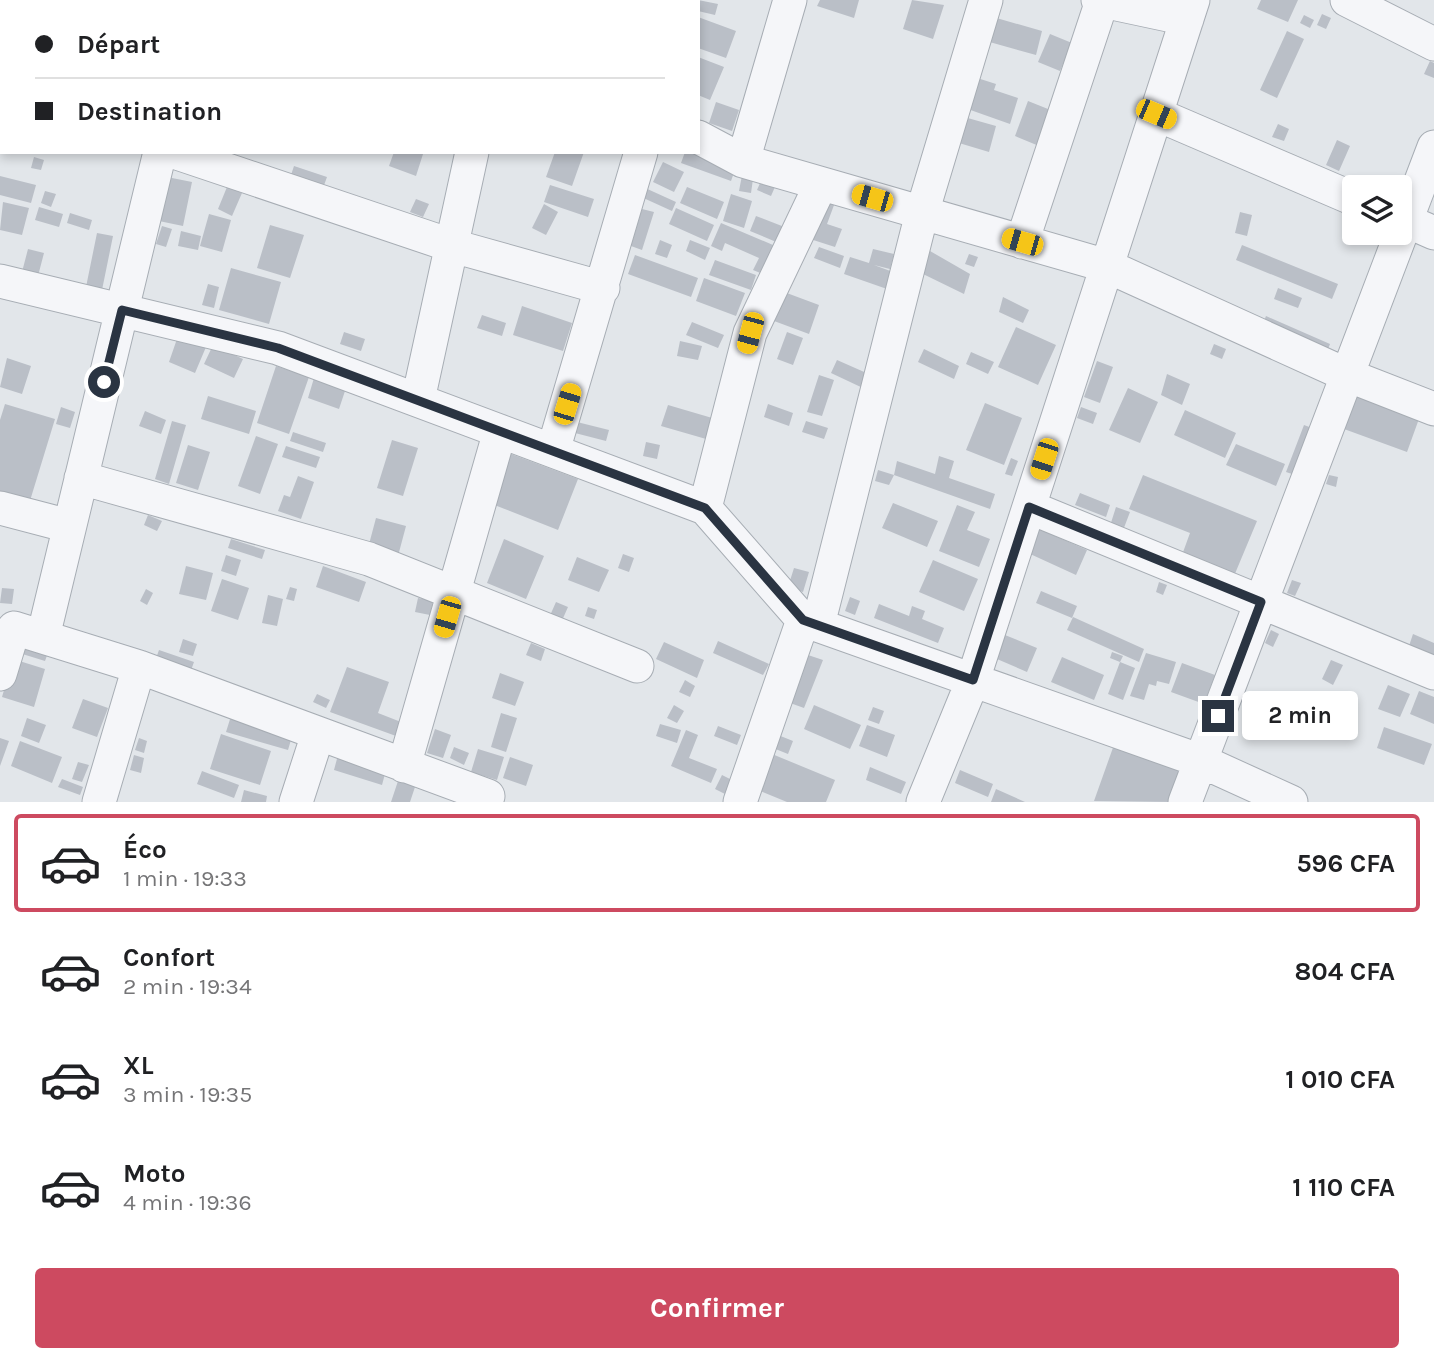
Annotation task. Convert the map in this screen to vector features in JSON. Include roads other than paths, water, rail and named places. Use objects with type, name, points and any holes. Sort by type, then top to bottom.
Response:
[{"type":"street","points":[[743,161],[790,0]]},
{"type":"street","points":[[740,802],[811,622],[922,213],[986,0]]},
{"type":"street","points":[[923,802],[973,680],[1190,9],[1100,0],[1022,242]]},
{"type":"street","points":[[1347,0],[1434,44]]},
{"type":"street","points":[[1156,114],[1342,194]]},
{"type":"street","points":[[700,138],[743,161],[1107,266],[1347,375],[1434,408]]},
{"type":"street","points":[[1185,802],[1347,375],[1413,224],[1434,147]]},
{"type":"street","points":[[43,637],[160,154]]},
{"type":"street","points":[[180,154],[453,246],[603,288]]},
{"type":"street","points":[[418,400],[472,154]]},
{"type":"street","points":[[553,451],[640,154]]},
{"type":"street","points":[[705,508],[750,333],[821,184]]},
{"type":"street","points":[[0,281],[278,348],[705,508],[811,622],[1200,761],[1292,802]]},
{"type":"street","points":[[404,766],[500,431]]},
{"type":"street","points":[[81,478],[369,559],[637,666]]},
{"type":"street","points":[[1029,507],[1434,673]]},
{"type":"street","points":[[0,508],[69,526]]},
{"type":"street","points":[[0,674],[14,628],[139,667],[488,796],[486,802]]},
{"type":"street","points":[[99,802],[139,667]]},
{"type":"street","points":[[296,802],[318,734]]}]
